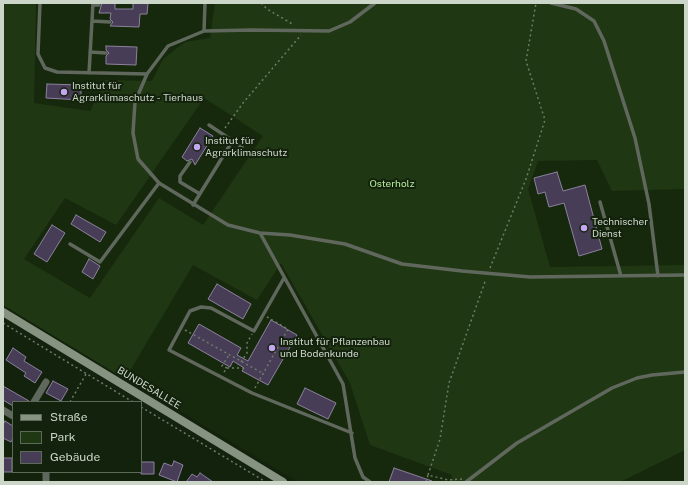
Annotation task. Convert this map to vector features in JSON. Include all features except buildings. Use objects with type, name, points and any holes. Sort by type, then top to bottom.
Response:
[{"type":"main road","name":"BUNDESALLEE","points":[[3,312],[284,482]]},
{"type":"street","points":[[35,401],[46,382]]},
{"type":"street","points":[[3,410],[12,415]]},
{"type":"lane","points":[[40,3],[38,54],[44,68],[57,72],[147,74]]},
{"type":"lane","points":[[204,31],[205,3]]},
{"type":"lane","points":[[375,3],[350,22],[328,31],[204,31],[168,46],[147,74],[135,102],[133,133],[138,159],[160,183],[193,205],[228,225],[260,233],[290,235],[345,244],[402,264],[530,277],[685,275]]},
{"type":"lane","points":[[551,3],[576,10],[594,21],[604,42],[635,138],[649,204],[658,276]]},
{"type":"lane","points":[[89,73],[93,4],[99,5]]},
{"type":"lane","points":[[92,21],[110,22]]},
{"type":"lane","points":[[90,52],[106,53]]},
{"type":"lane","points":[[209,125],[242,147]]},
{"type":"lane","points":[[193,205],[233,140]]},
{"type":"lane","points":[[190,162],[180,176],[180,182],[200,194]]},
{"type":"lane","points":[[70,244],[100,262],[160,183]]},
{"type":"lane","points":[[600,202],[621,276]]},
{"type":"lane","points":[[260,233],[343,384],[355,458],[363,477],[370,482]]},
{"type":"lane","points":[[284,278],[254,331],[212,308],[201,307],[190,311],[180,327],[169,350],[252,393],[352,433]]},
{"type":"lane","points":[[466,482],[517,443],[612,388],[637,378],[685,372]]},
{"type":"path","points":[[221,133],[304,31],[267,9],[261,3]]},
{"type":"path","points":[[426,482],[440,439],[449,383],[488,273],[526,179],[544,120],[526,61],[536,3]]},
{"type":"path","points":[[252,393],[288,329],[263,315]]},
{"type":"path","points":[[3,323],[131,401]]},
{"type":"path","points":[[180,327],[264,374]]},
{"type":"path","points":[[241,362],[247,353],[247,343],[254,331]]},
{"type":"path","points":[[228,355],[222,366],[227,368],[244,368]]},
{"type":"path","points":[[71,401],[92,366]]},
{"type":"path","points":[[221,378],[227,368]]},
{"type":"path","points":[[142,408],[266,482]]},
{"type":"path","points":[[428,475],[448,481],[470,479]]},
{"type":"shaded area","name":"Osterholz","points":[[3,3],[685,3],[685,482],[298,482],[3,305]]},
{"type":"green space","name":"Osterholz","points":[[3,3],[36,3],[34,103],[90,111],[105,80],[152,81],[163,59],[185,42],[210,38],[215,3],[685,3],[685,189],[612,191],[597,160],[538,161],[528,189],[550,267],[685,265],[685,450],[620,482],[451,482],[452,475],[370,445],[350,383],[281,263],[257,300],[193,265],[125,379],[3,305]],"holes":[[[204,98],[263,136],[203,225],[159,198],[90,298],[24,259],[65,198],[116,225]]]},
{"type":"place","name":"Institut für Agrarklimaschutz - Tierhaus","points":[[64,92]]},
{"type":"place","name":"Institut für Agrarklimaschutz","points":[[197,147]]},
{"type":"place","name":"Technischer Dienst","points":[[584,228]]},
{"type":"place","name":"Institut für Pflanzenbau und Bodenkunde","points":[[272,348]]}]
